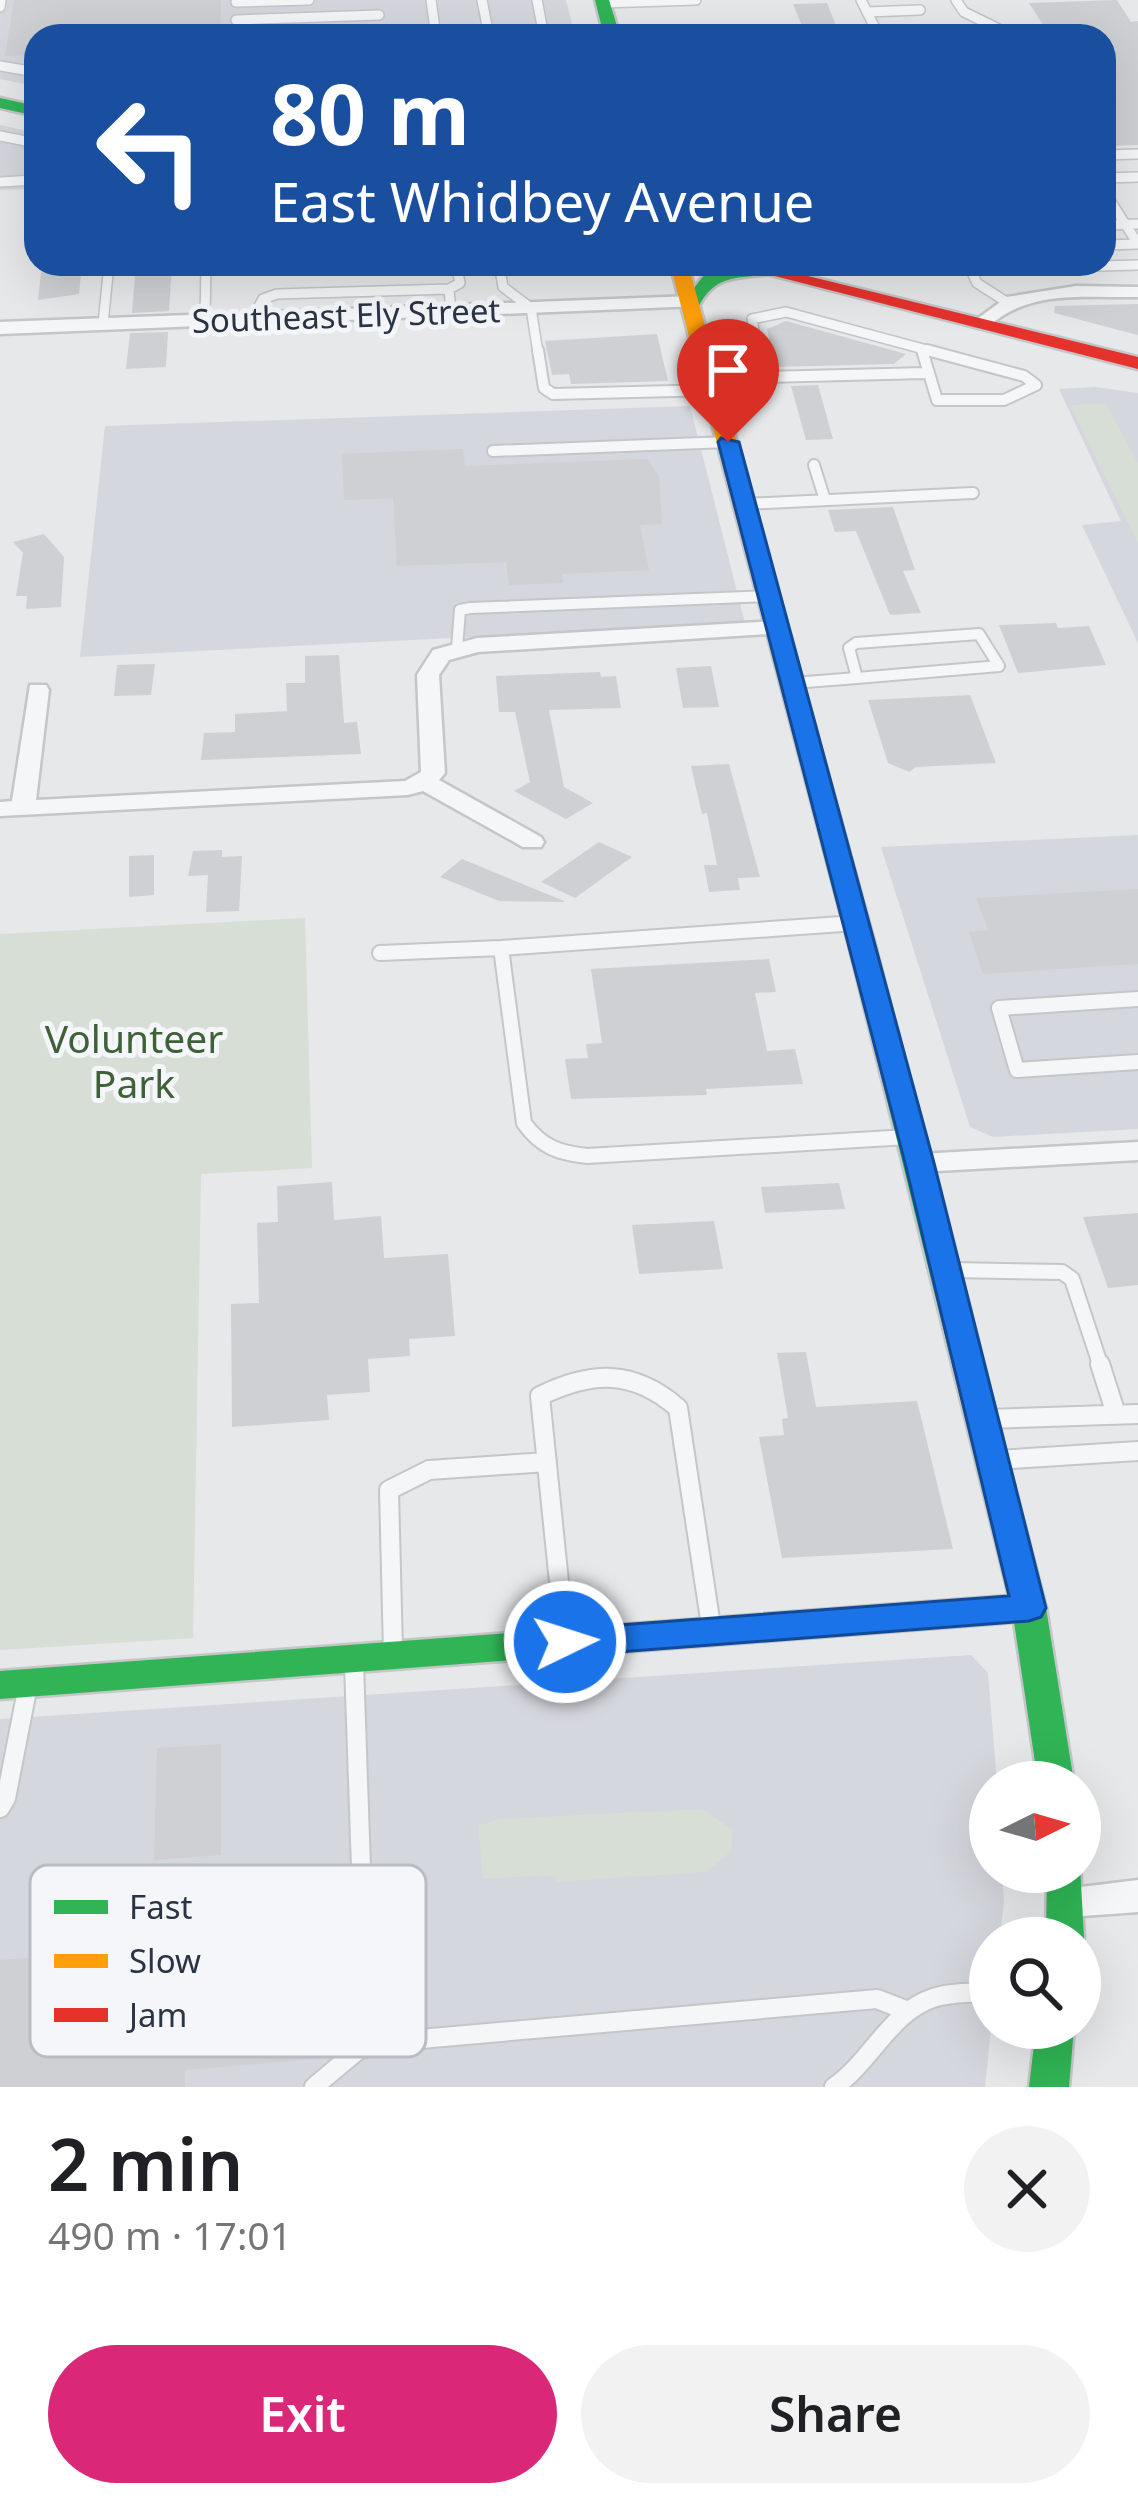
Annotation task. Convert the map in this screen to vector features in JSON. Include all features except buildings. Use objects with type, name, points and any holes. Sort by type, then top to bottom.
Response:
[{"type":"street","points":[[683,276],[946,1270],[1029,1608],[1053,1761]]},
{"type":"street","points":[[692,302],[700,281],[718,276]]},
{"type":"street","points":[[788,276],[1138,363]]},
{"type":"street","points":[[982,322],[1005,301],[1138,292]]},
{"type":"street","name":"Southeast Ely Street","points":[[0,328],[692,302]]},
{"type":"street","points":[[425,782],[435,760],[428,675],[441,655],[457,648],[777,628]]},
{"type":"street","points":[[38,690],[12,809],[389,792],[425,782],[532,842]]},
{"type":"street","points":[[916,1150],[1138,1150]]},
{"type":"street","points":[[14,1684],[1029,1608]]},
{"type":"street","points":[[1066,1904],[1138,1897]]},
{"type":"street","points":[[1049,2087],[1053,2049]]},
{"type":"lane","points":[[236,24],[236,1],[309,0]]},
{"type":"lane","points":[[377,0],[379,24]]},
{"type":"lane","points":[[603,1],[696,0]]},
{"type":"lane","points":[[861,0],[873,24]]},
{"type":"lane","points":[[956,0],[964,12],[988,24]]},
{"type":"lane","points":[[867,12],[920,10]]},
{"type":"lane","points":[[236,20],[379,15]]},
{"type":"lane","points":[[1132,224],[1138,244]]},
{"type":"lane","points":[[103,324],[108,276]]},
{"type":"lane","points":[[205,320],[206,276]]},
{"type":"lane","points":[[252,319],[263,299],[277,294],[449,289],[460,283],[459,276]]},
{"type":"lane","points":[[501,276],[503,287],[531,308],[544,388],[553,394],[713,382],[761,371]]},
{"type":"lane","points":[[974,276],[1005,301]]},
{"type":"lane","points":[[449,289],[451,311]]},
{"type":"lane","points":[[922,349],[937,400],[1012,399],[1030,393],[1036,385],[1024,376],[922,349],[777,312],[752,319],[765,377],[926,373]]},
{"type":"lane","points":[[493,451],[728,442]]},
{"type":"lane","points":[[814,465],[825,500]]},
{"type":"lane","points":[[745,504],[973,494]]},
{"type":"lane","points":[[457,648],[460,610],[470,608],[769,596]]},
{"type":"lane","points":[[792,683],[857,678],[999,666],[1000,660],[979,634],[856,643],[849,648],[857,678]]},
{"type":"lane","points":[[380,953],[856,923]]},
{"type":"lane","points":[[501,948],[524,1124],[536,1143],[555,1153],[916,1150]]},
{"type":"lane","points":[[1138,1000],[999,1008],[1017,1070],[1138,1062]]},
{"type":"lane","points":[[946,1270],[1062,1272],[1072,1279],[1116,1414]]},
{"type":"lane","points":[[565,1642],[540,1396],[567,1382],[615,1373],[657,1387],[678,1408],[711,1631]]},
{"type":"lane","points":[[982,1419],[1138,1414]]},
{"type":"lane","points":[[992,1461],[1138,1451]]},
{"type":"lane","points":[[393,1656],[389,1490],[429,1470],[547,1462]]},
{"type":"lane","points":[[354,1659],[361,1865]]},
{"type":"lane","points":[[0,1808],[6,1798],[14,1684]]},
{"type":"lane","points":[[834,2087],[866,2064],[908,2011],[928,1999],[969,1994]]},
{"type":"lane","points":[[426,2038],[877,1999],[908,2011]]},
{"type":"lane","points":[[314,2087],[350,2057]]},
{"type":"shaded area","points":[[0,0],[566,0],[572,24],[24,24],[24,84],[0,79]]},
{"type":"shaded area","points":[[0,125],[24,130],[24,189],[0,190]]},
{"type":"shaded area","points":[[1096,387],[1138,393],[1138,643],[1082,525],[1121,521],[1059,389]]},
{"type":"shaded area","points":[[690,406],[745,623],[80,657],[105,426]]},
{"type":"shaded area","points":[[1138,835],[1138,1129],[993,1137],[970,1127],[881,847]]},
{"type":"shaded area","points":[[971,1655],[988,1673],[995,1761],[969,1761],[969,1893],[1003,1893],[1004,1902],[1002,1917],[969,1917],[969,2049],[989,2049],[985,2087],[0,2087],[0,1719]]},
{"type":"green space","points":[[1106,404],[1138,463],[1138,543],[1070,405]]},
{"type":"green space","name":"Volunteer Park","points":[[305,918],[312,1168],[201,1174],[193,1638],[0,1650],[0,934]]},
{"type":"green space","points":[[702,1809],[733,1830],[731,1851],[707,1872],[557,1882],[555,1875],[483,1879],[478,1826],[499,1819]]},
{"type":"traffic: fast","points":[[602,0],[609,24]]},
{"type":"traffic: fast","points":[[0,103],[24,108]]},
{"type":"traffic: fast","points":[[692,302],[703,283],[718,276]]},
{"type":"traffic: fast","points":[[863,949],[1029,1608],[1053,1761]]},
{"type":"traffic: fast","points":[[0,1685],[1029,1608]]},
{"type":"traffic: fast","points":[[1065,1893],[1065,1917]]},
{"type":"traffic: fast","points":[[1049,2087],[1053,2049]]},
{"type":"traffic: slow","points":[[682,276],[863,949]]},
{"type":"traffic: jam","points":[[786,276],[1138,363]]},
{"type":"route","points":[[565,1642],[1029,1608],[920,1163],[728,442]]}]
